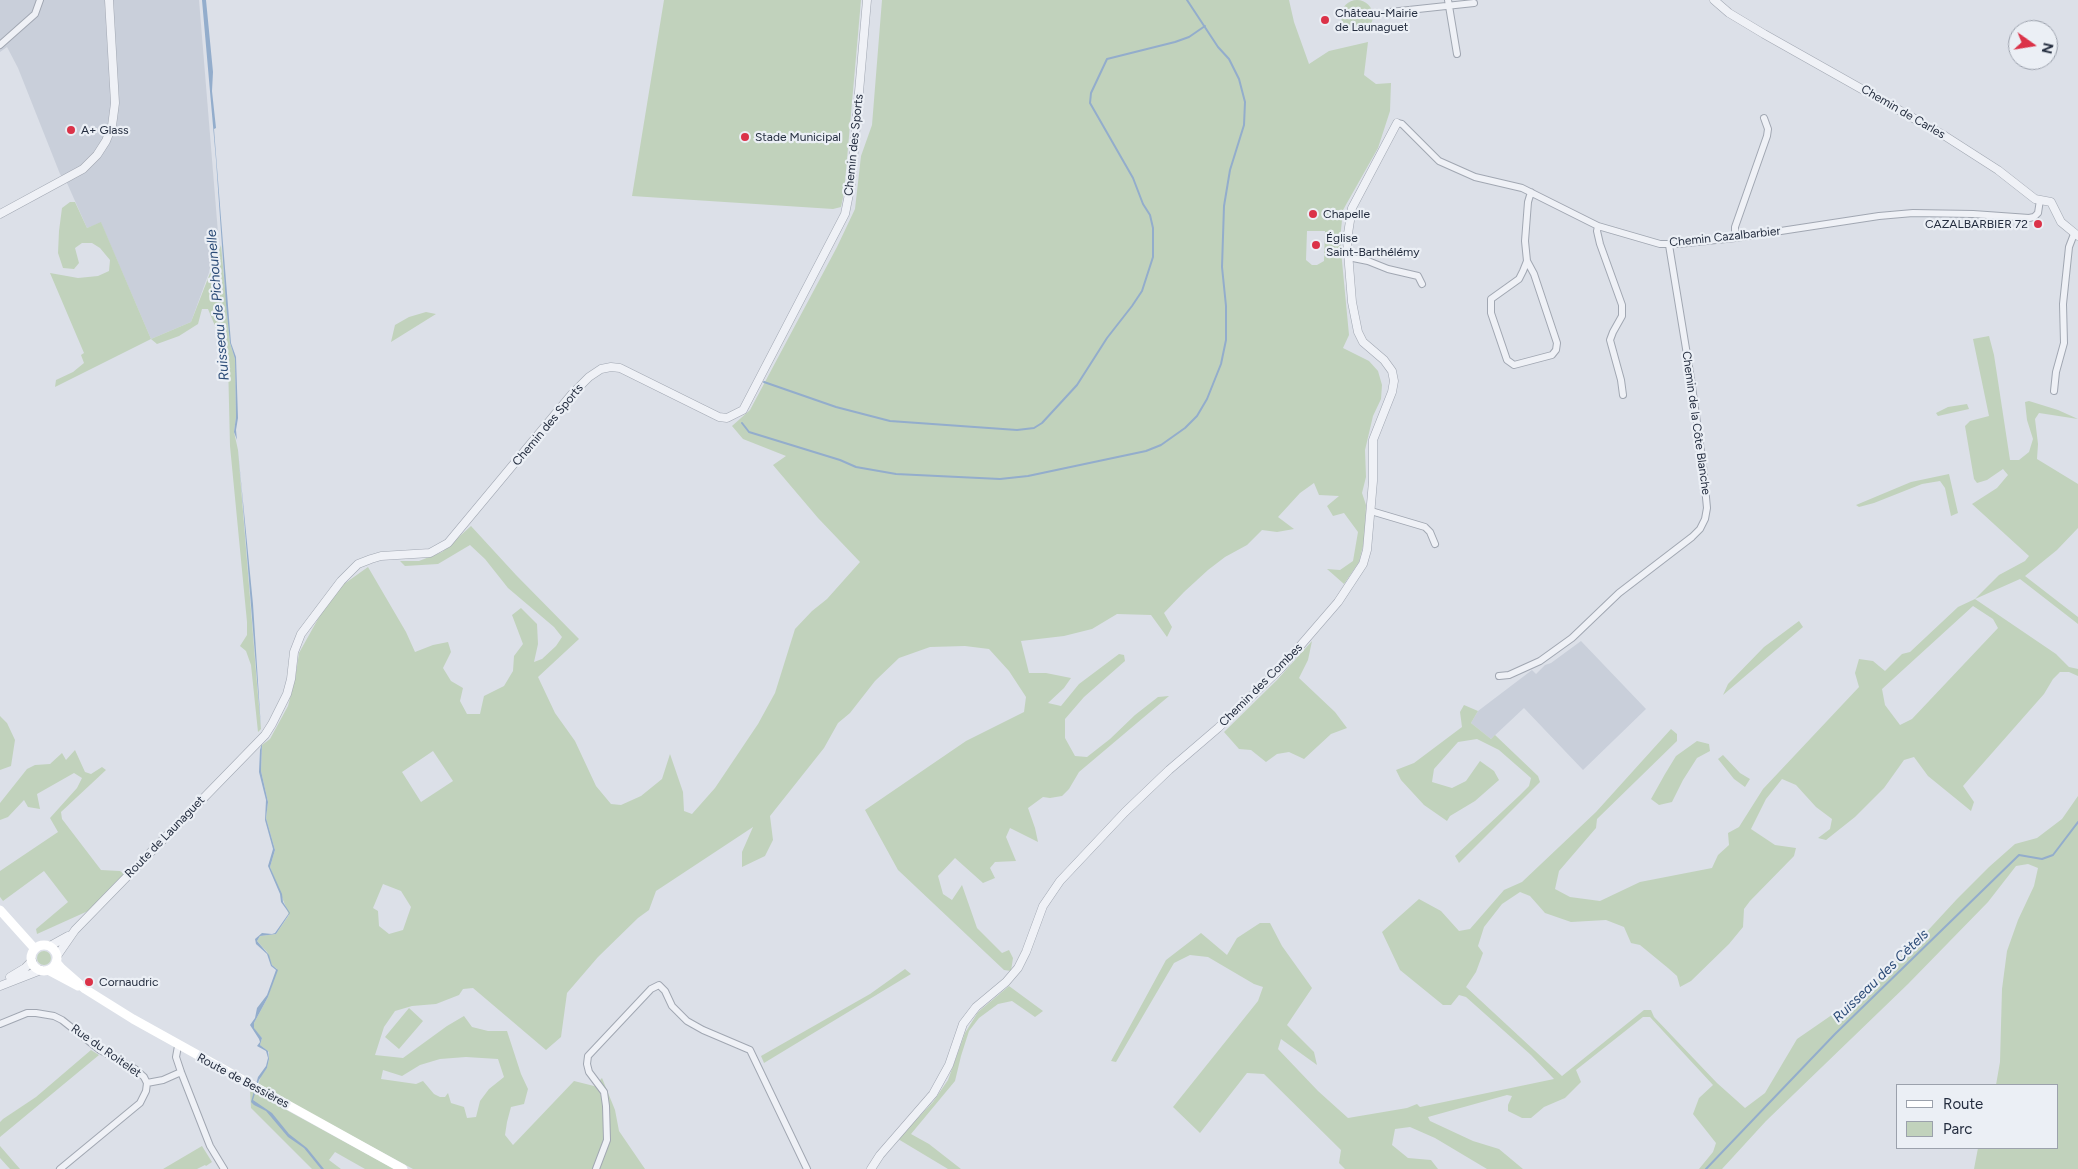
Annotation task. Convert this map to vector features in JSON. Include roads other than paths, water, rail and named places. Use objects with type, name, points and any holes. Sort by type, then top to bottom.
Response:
[{"type":"main road","points":[[0,910],[35,949]]},
{"type":"main road","points":[[40,946],[50,946],[56,952],[57,959],[44,970],[32,961],[32,957],[35,949],[40,946]]},
{"type":"main road","name":"Route de Bessières","points":[[57,959],[85,989]]},
{"type":"main road","name":"Route de Bessières","points":[[44,970],[85,989],[178,1046],[404,1169]]},
{"type":"street","points":[[0,45],[35,14],[40,0]]},
{"type":"street","points":[[0,214],[82,169],[97,155],[106,140],[112,126],[115,103],[108,0]]},
{"type":"street","name":"Chemin des Sports","points":[[256,744],[272,724],[287,694],[294,652],[301,634],[341,581],[358,564],[371,559],[381,556],[430,553],[448,543],[572,394],[589,377],[610,367],[620,368],[719,417],[727,418],[734,416],[743,410],[845,214],[852,175],[867,0]]},
{"type":"street","name":"Chemin de Carles","points":[[1714,0],[1729,13],[1764,34],[1946,136],[1998,170],[2029,195],[2054,204],[2061,222],[2076,235]]},
{"type":"street","points":[[1390,12],[1448,3],[1474,3]]},
{"type":"street","points":[[1448,3],[1457,54]]},
{"type":"street","points":[[1735,238],[1736,227],[1767,136],[1768,129],[1764,118]]},
{"type":"street","name":"Chemin Cazalbarbier","points":[[1397,123],[1402,124],[1439,161],[1475,177],[1508,184],[1531,192],[1598,226],[1660,244],[1669,245],[1735,238],[1871,217],[1913,213],[1973,214],[2029,218],[2034,217],[2038,213],[2040,200]]},
{"type":"street","name":"Chemin des Combes","points":[[871,1169],[880,1155],[933,1094],[949,1065],[963,1024],[976,1007],[1006,982],[1018,968],[1043,906],[1060,881],[1125,812],[1281,668],[1338,602],[1363,564],[1367,550],[1371,511],[1373,440],[1392,392],[1394,381],[1392,371],[1384,360],[1363,342],[1358,332],[1352,302],[1347,234],[1352,208],[1397,123]]},
{"type":"street","points":[[1527,261],[1520,279],[1491,299],[1491,313],[1507,360],[1514,365],[1552,355],[1556,350],[1557,343],[1534,274],[1527,261],[1525,241],[1528,202],[1531,192]]},
{"type":"street","points":[[1598,226],[1597,231],[1600,244],[1622,306],[1622,316],[1610,340],[1621,380],[1623,395]]},
{"type":"street","points":[[2054,391],[2056,372],[2064,343],[2063,304],[2069,247],[2076,235]]},
{"type":"street","name":"Chemin de la Côte Blanche","points":[[1499,676],[1509,675],[1540,661],[1572,638],[1619,593],[1692,537],[1700,529],[1705,519],[1706,499],[1702,456],[1691,379],[1669,255],[1669,245]]},
{"type":"street","points":[[1348,257],[1388,270],[1418,276],[1422,284]]},
{"type":"street","points":[[1371,511],[1424,527],[1430,532],[1435,544]]},
{"type":"street","name":"Route de Launaguet","points":[[57,959],[75,930],[256,744]]},
{"type":"street","name":"Route de Launaguet","points":[[50,946],[75,930]]},
{"type":"street","points":[[0,985],[32,961]]},
{"type":"street","points":[[0,985],[44,970]]},
{"type":"street","points":[[596,1169],[607,1140],[607,1115],[604,1092],[590,1072],[587,1064],[588,1056],[651,989],[659,985],[665,990],[672,1006],[687,1021],[750,1050],[807,1169]]},
{"type":"street","name":"Rue du Roitelet","points":[[0,1024],[27,1013],[54,1016],[62,1020],[100,1050],[135,1069],[144,1077],[147,1083],[163,1080],[181,1072]]},
{"type":"street","points":[[178,1046],[176,1056],[181,1072],[210,1146],[224,1169]]},
{"type":"street","points":[[60,1169],[140,1103],[146,1091],[147,1083]]},
{"type":"water","points":[[202,0],[206,0],[213,72],[212,91],[216,128],[214,129],[231,343],[236,357],[237,440],[234,432],[236,417],[235,359],[230,343],[226,304]]},
{"type":"water","points":[[242,494],[253,604],[261,729]]},
{"type":"water","points":[[262,743],[261,771],[268,802],[266,818],[275,850],[270,867],[282,894],[283,902],[290,913],[276,934],[260,936],[257,941],[269,955],[272,965],[278,970],[268,997],[254,1023],[254,1028],[262,1038],[260,1045],[268,1051],[269,1059],[267,1068],[259,1080],[253,1100],[272,1113],[289,1134],[307,1148],[324,1169],[321,1169],[304,1148],[288,1137],[266,1111],[251,1102],[258,1077],[266,1066],[268,1058],[266,1051],[257,1046],[260,1042],[259,1039],[250,1025],[255,1018],[257,1008],[267,995],[276,970],[271,966],[267,954],[256,944],[255,939],[262,933],[275,933],[289,913],[281,902],[280,894],[268,866],[273,849],[265,820],[266,800],[259,772]]},
{"type":"waterway","points":[[742,423],[749,432],[840,460],[856,467],[896,474],[1000,479],[1028,476],[1146,451],[1161,445],[1185,428],[1197,416],[1207,399],[1221,364],[1226,340],[1226,306],[1222,267],[1224,206],[1230,170],[1244,125],[1245,102],[1239,79],[1229,59],[1218,47],[1187,0]]},
{"type":"waterway","points":[[764,382],[836,407],[890,421],[1017,430],[1034,428],[1042,423],[1077,385],[1107,338],[1132,306],[1142,291],[1153,257],[1153,228],[1150,215],[1143,204],[1133,178],[1090,103],[1091,93],[1107,59],[1175,42],[1189,37],[1205,26]]},
{"type":"waterway","name":"Ruisseau des Cètels","points":[[1706,1169],[1835,1034],[2019,855],[2042,859],[2053,855],[2078,822]]},
{"type":"place","name":"Château-Mairie de Launaguet","points":[[1325,20]]},
{"type":"place","name":"A+ Glass","points":[[71,130]]},
{"type":"place","name":"Stade Municipal","points":[[745,137]]},
{"type":"place","name":"Chapelle","points":[[1313,214]]},
{"type":"place","name":"CAZALBARBIER 72","points":[[2038,224]]},
{"type":"place","name":"Église Saint-Barthélémy","points":[[1316,245]]},
{"type":"place","name":"Cornaudric","points":[[89,982]]},
{"type":"water label","name":"Ruisseau de Pichounelle","points":[[218,305]]}]
